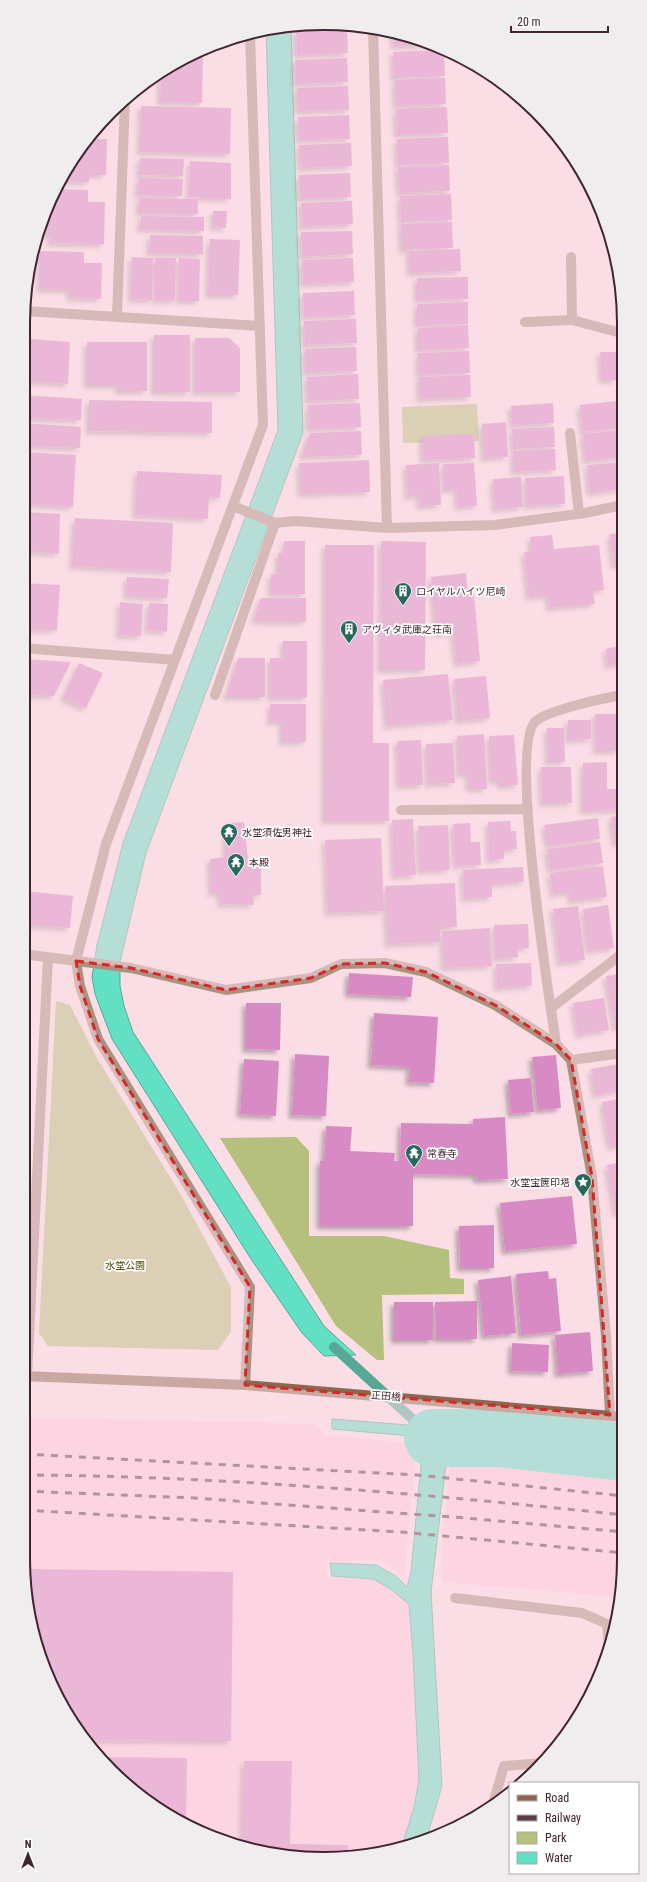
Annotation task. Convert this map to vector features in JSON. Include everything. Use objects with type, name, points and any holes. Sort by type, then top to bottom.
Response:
[{"type":"street","points":[[373,35],[387,528]]},
{"type":"street","points":[[245,1385],[250,1287],[98,1039],[80,986],[82,962],[106,844],[263,425],[250,40]]},
{"type":"street","points":[[117,316],[124,109]]},
{"type":"street","points":[[571,257],[572,320]]},
{"type":"street","points":[[31,311],[260,326]]},
{"type":"street","points":[[525,322],[572,320],[617,332]]},
{"type":"street","points":[[570,432],[580,514]]},
{"type":"street","points":[[233,506],[275,523],[296,521],[387,528],[495,525],[580,514],[617,506]]},
{"type":"street","points":[[214,695],[275,523]]},
{"type":"street","points":[[30,649],[175,660]]},
{"type":"street","points":[[556,1044],[538,926],[528,808],[528,755],[530,730],[535,721],[557,711],[617,696]]},
{"type":"street","points":[[401,810],[528,808]]},
{"type":"street","points":[[30,955],[131,968],[226,990],[311,978],[341,964],[385,963],[426,972],[495,1005],[556,1044],[571,1060],[592,1178],[603,1304],[610,1415]]},
{"type":"street","points":[[30,1285],[48,958]]},
{"type":"street","points":[[551,1008],[617,958]]},
{"type":"street","points":[[571,1060],[617,1054]]},
{"type":"street","name":"正田橋","points":[[30,1376],[245,1385],[346,1392],[617,1416]]},
{"type":"street","points":[[455,1598],[582,1613],[609,1623]]},
{"type":"street","points":[[495,1797],[504,1766],[533,1764]]},
{"type":"highlighted area","points":[[76,961],[131,968],[226,990],[311,978],[341,964],[385,963],[426,972],[495,1005],[556,1044],[571,1060],[592,1177],[610,1415],[245,1385],[250,1287],[98,1039],[80,986]]},
{"type":"shaded area","points":[[30,1417],[315,1424],[327,1435],[409,1443],[415,1464],[404,1577],[381,1560],[323,1562],[328,1577],[373,1579],[389,1588],[409,1603],[419,1780],[414,1807],[404,1841],[381,1846],[343,1851],[324,1852],[285,1849],[248,1842],[211,1830],[194,1822],[160,1803],[116,1766],[79,1722],[69,1705],[52,1671],[40,1634],[33,1597],[30,1558]]},
{"type":"shaded area","points":[[514,1444],[617,1456],[617,1558],[614,1597],[442,1582],[442,1550],[450,1464]]},
{"type":"green space","points":[[477,404],[479,441],[403,443],[402,407]]},
{"type":"green space","name":"水堂公園","points":[[56,1001],[70,1005],[97,1058],[181,1195],[231,1287],[231,1332],[218,1350],[48,1346],[39,1333]]},
{"type":"green space","points":[[296,1137],[309,1151],[309,1236],[384,1236],[449,1250],[450,1278],[464,1279],[464,1294],[382,1295],[384,1360],[377,1360],[336,1326],[220,1138]]},
{"type":"water","points":[[291,32],[303,433],[146,853],[120,962],[120,986],[124,1006],[133,1032],[324,1326],[356,1355],[324,1356],[302,1333],[251,1259],[112,1039],[95,994],[92,977],[97,945],[123,843],[278,430],[266,36]]},
{"type":"water","points":[[332,1419],[509,1433],[508,1445],[457,1443],[449,1450],[431,1592],[442,1786],[428,1833],[404,1841],[414,1807],[419,1780],[409,1604],[389,1588],[373,1579],[332,1576],[330,1563],[376,1565],[396,1576],[407,1587],[411,1572],[422,1454],[414,1438],[400,1435],[332,1429]]},
{"type":"building","points":[[324,30],[347,31],[348,53],[297,55],[296,32]]},
{"type":"building","points":[[393,39],[416,45],[394,46]]},
{"type":"building","points":[[431,50],[436,52],[444,56],[445,76],[394,78],[393,52]]},
{"type":"building","points":[[203,56],[202,103],[160,102],[161,79]]},
{"type":"building","points":[[347,58],[348,82],[296,84],[295,60]]},
{"type":"building","points":[[445,78],[446,104],[396,106],[395,80]]},
{"type":"building","points":[[348,86],[349,110],[298,111],[297,88]]},
{"type":"building","points":[[141,106],[231,108],[230,154],[140,152]]},
{"type":"building","points":[[447,107],[448,133],[397,135],[396,109]]},
{"type":"building","points":[[349,115],[350,139],[299,140],[298,117]]},
{"type":"building","points":[[448,137],[449,163],[398,165],[397,139]]},
{"type":"building","points":[[96,139],[107,139],[106,175],[89,175],[89,182],[67,181],[79,160]]},
{"type":"building","points":[[351,143],[352,166],[301,168],[299,145]]},
{"type":"building","points":[[140,158],[184,159],[183,176],[139,175]]},
{"type":"building","points":[[190,161],[231,163],[231,199],[189,197]]},
{"type":"building","points":[[449,165],[450,191],[400,193],[398,167]]},
{"type":"building","points":[[350,173],[351,197],[300,199],[299,175]]},
{"type":"building","points":[[139,178],[183,179],[182,196],[138,195]]},
{"type":"building","points":[[63,189],[88,190],[88,202],[105,202],[104,244],[50,243],[51,235],[44,235],[52,211]]},
{"type":"building","points":[[451,194],[452,220],[401,222],[400,196]]},
{"type":"building","points":[[139,198],[198,199],[198,214],[139,213]]},
{"type":"building","points":[[352,201],[353,224],[302,227],[301,203]]},
{"type":"building","points":[[213,211],[227,211],[226,228],[213,227]]},
{"type":"building","points":[[141,216],[204,217],[204,231],[140,229]]},
{"type":"building","points":[[452,222],[453,248],[402,250],[401,224]]},
{"type":"building","points":[[352,231],[353,254],[302,257],[301,232]]},
{"type":"building","points":[[150,235],[203,236],[203,254],[149,253]]},
{"type":"building","points":[[210,239],[240,240],[238,295],[208,295]]},
{"type":"building","points":[[460,249],[461,271],[410,273],[409,251]]},
{"type":"building","points":[[40,251],[84,252],[84,263],[102,263],[101,299],[70,298],[70,290],[40,289]]},
{"type":"building","points":[[132,257],[153,258],[152,300],[131,299]]},
{"type":"building","points":[[155,258],[176,258],[175,301],[155,300]]},
{"type":"building","points":[[179,258],[200,259],[199,301],[179,301]]},
{"type":"building","points":[[353,258],[354,282],[303,284],[302,260]]},
{"type":"building","points":[[468,277],[468,299],[417,300],[417,278]]},
{"type":"building","points":[[354,291],[355,315],[304,317],[303,293]]},
{"type":"building","points":[[468,302],[468,324],[417,325],[417,304]]},
{"type":"building","points":[[356,319],[357,343],[305,345],[304,321]]},
{"type":"building","points":[[468,325],[469,348],[418,350],[418,328]]},
{"type":"building","points":[[154,335],[190,335],[190,392],[154,392]]},
{"type":"building","points":[[195,338],[229,338],[240,348],[240,392],[195,392]]},
{"type":"building","points":[[31,339],[70,342],[68,384],[30,381]]},
{"type":"building","points":[[87,342],[147,342],[147,391],[118,391],[118,385],[87,385]]},
{"type":"building","points":[[356,347],[357,371],[306,373],[305,349]]},
{"type":"building","points":[[469,351],[470,373],[419,375],[418,353]]},
{"type":"building","points":[[600,352],[616,352],[617,380],[602,380]]},
{"type":"building","points":[[358,374],[359,399],[308,401],[307,377]]},
{"type":"building","points":[[470,375],[471,397],[420,399],[419,377]]},
{"type":"building","points":[[30,395],[82,399],[81,420],[30,418]]},
{"type":"building","points":[[89,400],[212,402],[212,433],[89,431]]},
{"type":"building","points":[[617,401],[617,428],[583,432],[580,405]]},
{"type":"building","points":[[360,403],[361,427],[309,429],[308,405]]},
{"type":"building","points":[[553,403],[554,423],[512,426],[511,406]]},
{"type":"building","points":[[506,422],[508,457],[484,458],[482,424]]},
{"type":"building","points":[[30,423],[81,427],[80,448],[30,446]]},
{"type":"building","points":[[554,427],[555,447],[513,449],[512,429]]},
{"type":"building","points":[[617,430],[617,458],[586,461],[583,434]]},
{"type":"building","points":[[361,431],[362,455],[302,457],[310,433]]},
{"type":"building","points":[[474,434],[475,458],[423,460],[422,436]]},
{"type":"building","points":[[555,449],[556,470],[514,472],[513,451]]},
{"type":"building","points":[[30,452],[76,455],[73,507],[30,504]]},
{"type":"building","points":[[369,460],[370,492],[301,494],[299,463]]},
{"type":"building","points":[[617,462],[617,490],[590,493],[587,465]]},
{"type":"building","points":[[439,463],[441,505],[420,506],[419,495],[408,497],[406,465]]},
{"type":"building","points":[[474,463],[477,506],[458,507],[457,489],[444,490],[443,464]]},
{"type":"building","points":[[137,471],[222,475],[220,498],[209,497],[208,519],[135,515]]},
{"type":"building","points":[[564,476],[565,504],[527,506],[525,478]]},
{"type":"building","points":[[521,477],[523,507],[495,509],[493,479]]},
{"type":"building","points":[[30,512],[60,514],[59,554],[30,552]]},
{"type":"building","points":[[75,518],[173,523],[171,572],[72,566]]},
{"type":"building","points":[[617,533],[617,566],[614,566],[610,534]]},
{"type":"building","points":[[552,535],[554,549],[599,545],[604,590],[593,591],[595,604],[549,608],[548,596],[529,597],[524,552],[532,551],[530,537]]},
{"type":"building","points":[[284,541],[305,541],[305,594],[271,594],[271,574],[278,574],[278,553],[284,553]]},
{"type":"building","name":"ロイヤルハイツ尼崎","points":[[381,541],[426,542],[425,670],[380,670]]},
{"type":"building","name":"アヴィタ武庫之荘南","points":[[325,545],[374,545],[373,743],[389,743],[389,821],[324,821]]},
{"type":"building","points":[[466,573],[468,595],[474,594],[480,661],[457,664],[453,632],[437,634],[431,577]]},
{"type":"building","points":[[127,577],[169,579],[167,598],[126,596]]},
{"type":"building","points":[[30,583],[60,585],[57,630],[30,629]]},
{"type":"building","points":[[261,598],[306,598],[306,622],[254,621]]},
{"type":"building","points":[[120,602],[143,604],[141,636],[119,635]]},
{"type":"building","points":[[149,603],[168,604],[167,632],[147,630]]},
{"type":"building","points":[[283,641],[307,641],[307,698],[270,698],[270,658],[283,658]]},
{"type":"building","points":[[617,647],[617,665],[608,666],[606,649]]},
{"type":"building","points":[[238,658],[265,658],[265,697],[226,697]]},
{"type":"building","points":[[30,659],[71,662],[54,696],[30,695]]},
{"type":"building","points":[[79,663],[103,673],[86,708],[63,698]]},
{"type":"building","points":[[448,674],[453,720],[387,726],[383,680]]},
{"type":"building","points":[[486,676],[490,718],[458,721],[454,679]]},
{"type":"building","points":[[270,704],[306,704],[306,742],[282,742],[282,722],[270,722]]},
{"type":"building","points":[[595,714],[617,714],[617,751],[596,751]]},
{"type":"building","points":[[568,720],[591,720],[591,739],[568,740]]},
{"type":"building","points":[[547,728],[564,728],[565,762],[548,762]]},
{"type":"building","points":[[484,734],[487,789],[469,789],[468,774],[459,774],[457,736]]},
{"type":"building","points":[[514,735],[518,785],[500,786],[500,781],[491,781],[489,736]]},
{"type":"building","points":[[421,740],[423,785],[399,786],[397,741]]},
{"type":"building","points":[[453,743],[455,783],[428,784],[426,744]]},
{"type":"building","points":[[607,762],[607,789],[617,789],[617,810],[583,811],[583,763]]},
{"type":"building","points":[[541,767],[571,767],[572,803],[542,803]]},
{"type":"building","points":[[617,816],[617,844],[615,844],[611,817]]},
{"type":"building","points":[[598,818],[600,839],[548,846],[544,825]]},
{"type":"building","points":[[413,819],[416,875],[394,876],[392,820]]},
{"type":"building","points":[[510,821],[511,831],[516,831],[517,849],[504,850],[504,859],[489,860],[488,822]]},
{"type":"building","name":"本殿","points":[[244,822],[248,860],[261,859],[261,895],[253,895],[254,905],[221,904],[219,893],[211,893],[210,859],[226,857],[226,823]]},
{"type":"building","points":[[470,823],[471,842],[480,842],[481,865],[455,866],[453,824]]},
{"type":"building","points":[[448,825],[450,870],[420,871],[418,826]]},
{"type":"building","points":[[381,838],[384,911],[328,913],[325,840]]},
{"type":"building","points":[[600,842],[603,863],[550,870],[547,849]]},
{"type":"building","points":[[603,866],[607,897],[571,901],[570,892],[553,895],[550,873]]},
{"type":"building","points":[[523,867],[524,882],[492,884],[492,897],[464,899],[463,870]]},
{"type":"building","points":[[455,883],[457,927],[440,928],[440,942],[388,944],[385,886]]},
{"type":"building","points":[[30,892],[73,896],[70,928],[30,925]]},
{"type":"building","points":[[608,905],[614,948],[588,951],[583,909]]},
{"type":"building","points":[[578,906],[585,960],[560,963],[553,909]]},
{"type":"building","points":[[528,924],[529,948],[517,948],[518,957],[495,959],[494,925]]},
{"type":"building","points":[[490,928],[492,966],[444,968],[442,931]]},
{"type":"building","points":[[531,963],[532,986],[497,988],[496,964]]},
{"type":"building","points":[[349,973],[413,977],[411,997],[348,994]]},
{"type":"building","points":[[617,974],[617,1028],[615,1028],[606,976]]},
{"type":"building","points":[[604,998],[609,1030],[578,1035],[573,1003]]},
{"type":"building","points":[[246,1003],[281,1003],[280,1050],[246,1049]]},
{"type":"building","points":[[374,1013],[438,1017],[434,1083],[409,1082],[410,1067],[371,1065]]},
{"type":"building","points":[[295,1054],[329,1056],[326,1116],[292,1115]]},
{"type":"building","points":[[556,1055],[561,1108],[538,1110],[532,1057]]},
{"type":"building","points":[[244,1059],[279,1061],[276,1116],[240,1114]]},
{"type":"building","points":[[617,1064],[617,1091],[596,1095],[591,1069]]},
{"type":"building","points":[[531,1078],[534,1112],[511,1114],[508,1080]]},
{"type":"building","points":[[617,1099],[617,1146],[610,1147],[602,1102]]},
{"type":"building","name":"常春寺","points":[[505,1117],[508,1179],[477,1180],[476,1175],[413,1174],[413,1226],[320,1226],[320,1161],[324,1161],[326,1126],[352,1127],[350,1151],[395,1153],[394,1161],[400,1161],[401,1123],[473,1124],[473,1119]]},
{"type":"building","points":[[617,1163],[617,1214],[616,1214],[607,1165]]},
{"type":"building","points":[[572,1196],[577,1244],[505,1251],[500,1203]]},
{"type":"building","points":[[494,1225],[494,1268],[460,1268],[459,1226]]},
{"type":"building","points":[[548,1271],[549,1279],[556,1278],[561,1331],[521,1335],[516,1274]]},
{"type":"building","points":[[511,1276],[516,1333],[484,1336],[478,1280]]},
{"type":"building","points":[[477,1301],[477,1339],[436,1339],[435,1302]]},
{"type":"building","points":[[394,1302],[433,1302],[433,1340],[394,1340]]},
{"type":"building","points":[[590,1332],[593,1371],[558,1374],[555,1335]]},
{"type":"building","points":[[512,1343],[549,1345],[548,1372],[511,1371]]},
{"type":"building","points":[[31,1569],[233,1572],[231,1741],[93,1740],[79,1722],[52,1671],[36,1616]]},
{"type":"building","points":[[108,1757],[187,1758],[186,1818],[160,1803],[130,1779]]},
{"type":"building","points":[[244,1761],[292,1761],[290,1844],[348,1845],[348,1850],[324,1852],[304,1851],[266,1846],[242,1840]]},
{"type":"waterway","points":[[334,1347],[431,1436]]},
{"type":"waterway","points":[[433,1438],[499,1438],[617,1451]]},
{"type":"railway","points":[[30,1454],[417,1475],[617,1495]]},
{"type":"railway","points":[[30,1475],[174,1479],[399,1493],[617,1514]]},
{"type":"railway","points":[[30,1491],[194,1498],[465,1518],[617,1531]]},
{"type":"railway","points":[[30,1510],[401,1532],[617,1552]]},
{"type":"place","name":"ロイヤルハイツ尼崎","points":[[403,606]]},
{"type":"place","name":"アヴィタ武庫之荘南","points":[[349,644]]},
{"type":"place","name":"水堂須佐男神社","points":[[229,847]]},
{"type":"place","name":"本殿","points":[[236,877]]},
{"type":"place","name":"常春寺","points":[[414,1168]]},
{"type":"place","name":"水堂宝篋印塔","points":[[583,1197]]}]
